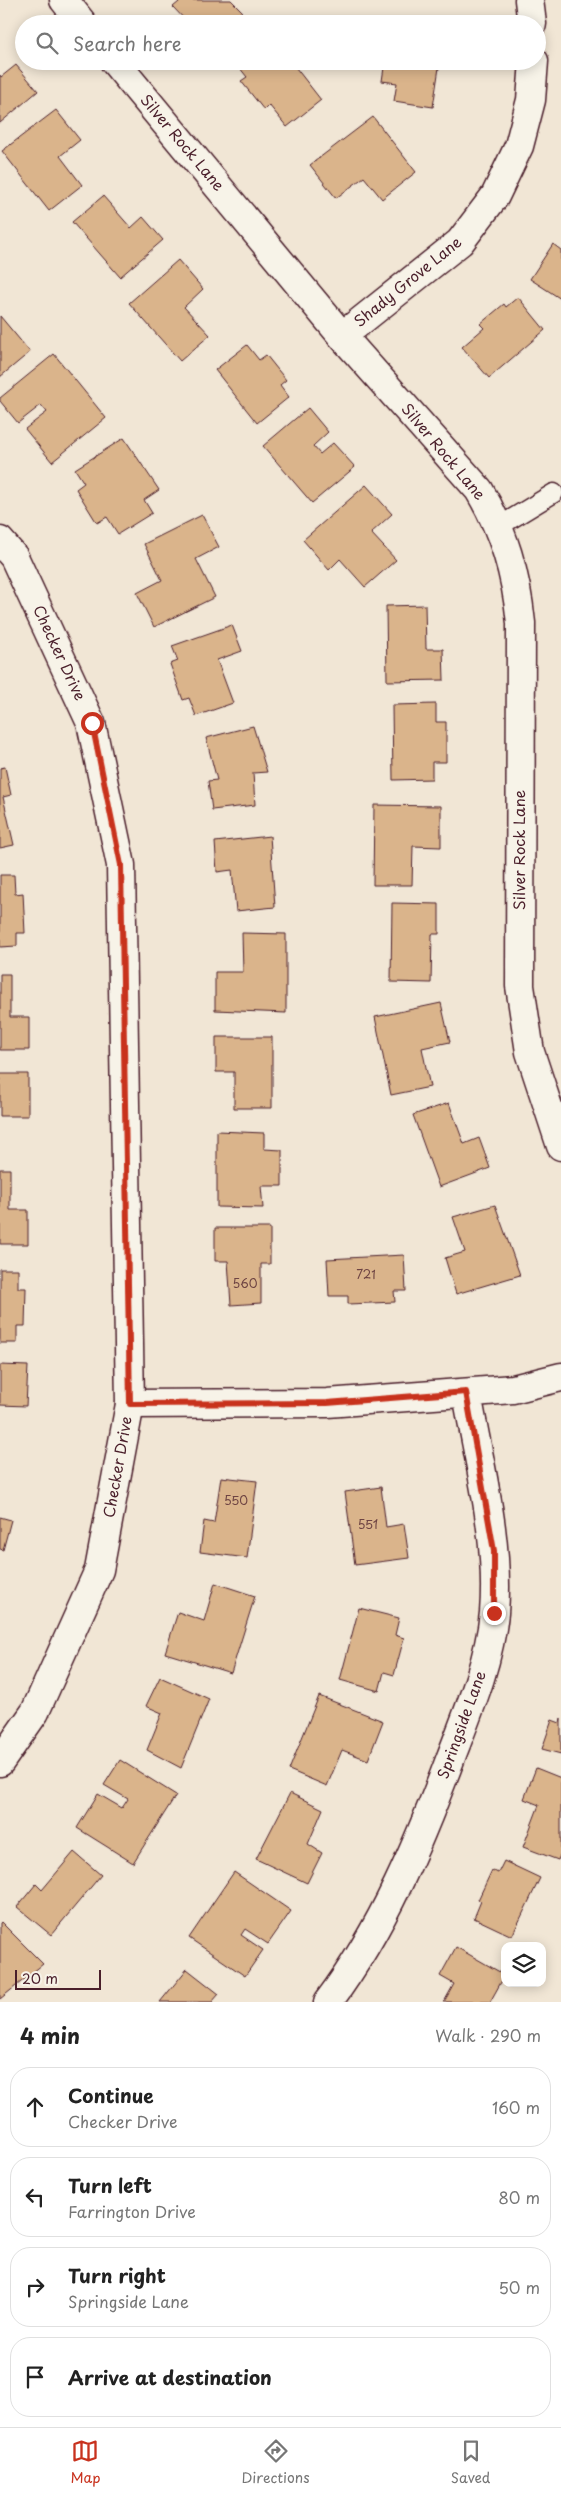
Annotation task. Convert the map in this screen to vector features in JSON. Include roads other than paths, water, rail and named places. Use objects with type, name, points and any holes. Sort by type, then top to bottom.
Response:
[{"type":"street","points":[[64,0],[76,15]]},
{"type":"street","points":[[529,0],[531,15]]},
{"type":"street","name":"Silver Rock Lane","points":[[121,70],[342,336],[479,490],[498,527],[513,567],[521,623],[520,986],[530,1052],[561,1146]]},
{"type":"street","name":"Shady Grove Lane","points":[[342,336],[460,242],[495,196],[519,146],[531,100],[533,70]]},
{"type":"street","name":"Checker Drive","points":[[0,541],[14,557],[92,723],[121,865],[130,1404],[99,1570],[35,1712],[0,1762]]},
{"type":"street","points":[[130,1404],[327,1403],[513,1389],[561,1377]]},
{"type":"street","name":"Springside Lane","points":[[328,2002],[353,1969],[416,1848],[481,1681],[494,1613],[494,1551],[466,1392]]},
{"type":"lane","points":[[498,527],[554,492]]}]
